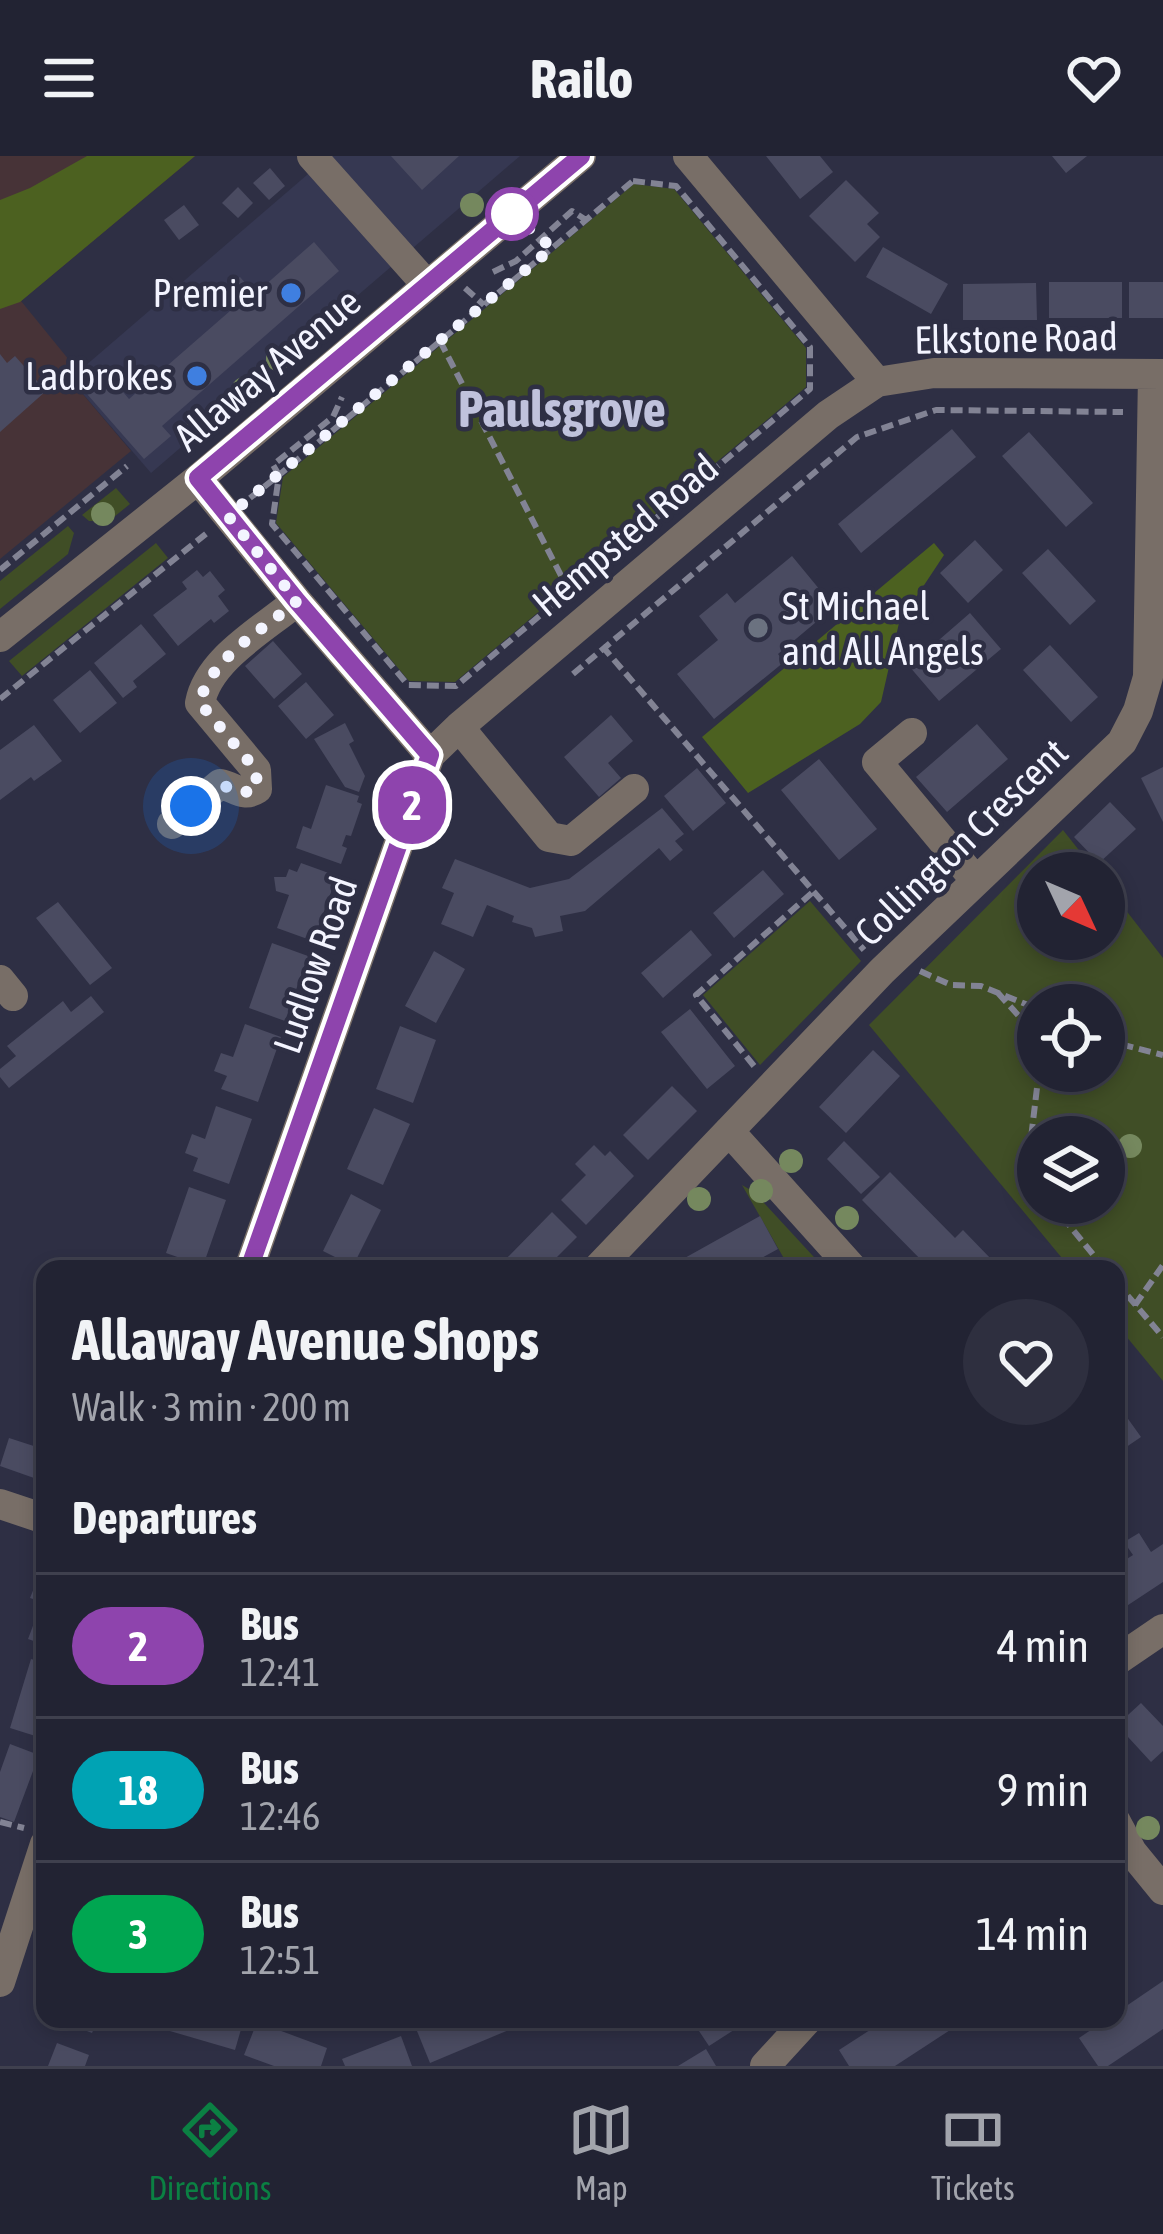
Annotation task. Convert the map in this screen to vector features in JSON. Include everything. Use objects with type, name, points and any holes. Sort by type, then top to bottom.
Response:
[{"type":"street","points":[[312,156],[427,285]]},
{"type":"street","name":"Allaway Avenue","points":[[0,637],[198,478],[581,156]]},
{"type":"street","name":"Elkstone Road","points":[[688,156],[878,382],[934,374],[1158,374]]},
{"type":"street","name":"Collington Crescent","points":[[606,1260],[890,963],[1151,713],[1153,412],[1158,374]]},
{"type":"street","name":"Hempsted Road","points":[[430,755],[828,415],[878,382]]},
{"type":"street","points":[[198,478],[430,755]]},
{"type":"street","points":[[172,824],[220,784],[241,793],[257,789],[256,770],[200,703],[202,690],[211,674],[297,601]]},
{"type":"street","points":[[459,727],[549,837],[571,842],[634,789]]},
{"type":"street","points":[[912,733],[877,762],[976,881]]},
{"type":"street","name":"Ludlow Road","points":[[252,1260],[430,755]]},
{"type":"street","points":[[729,1131],[845,1260]]},
{"type":"street","points":[[0,1504],[36,1516]]},
{"type":"street","points":[[1125,1655],[1163,1629]]},
{"type":"street","points":[[1125,1839],[1163,1890]]},
{"type":"street","points":[[0,1982],[36,1899]]},
{"type":"street","points":[[765,2066],[800,2028]]},
{"type":"path","points":[[0,699],[279,476],[633,181],[676,186],[810,347],[810,389],[456,686],[408,685],[272,524],[279,476],[273,465],[333,417],[347,385]]},
{"type":"path","points":[[463,286],[484,305]]},
{"type":"path","points":[[440,341],[569,591]]},
{"type":"path","points":[[569,678],[857,437],[936,410],[1153,412]]},
{"type":"path","points":[[0,569],[127,466]]},
{"type":"path","points":[[582,623],[814,891],[890,963],[951,985],[995,991],[1017,1000]]},
{"type":"path","points":[[771,1087],[696,995],[814,891]]},
{"type":"path","points":[[995,991],[1017,1014]]},
{"type":"path","points":[[1125,1045],[1163,1054]]},
{"type":"path","points":[[1068,1224],[1098,1260]]},
{"type":"path","points":[[1136,1305],[1163,1264]]},
{"type":"path","points":[[1125,1292],[1163,1337]]},
{"type":"shaded area","points":[[0,156],[195,156],[21,301],[78,371],[70,379],[131,451],[0,559]]},
{"type":"shaded area","points":[[329,156],[520,156],[151,473],[70,379]]},
{"type":"green space","points":[[87,156],[195,156],[20,302],[0,309],[0,200]]},
{"type":"green space","points":[[634,184],[674,189],[806,348],[806,387],[455,682],[409,681],[276,523],[283,477]]},
{"type":"green space","points":[[116,488],[130,504],[109,521],[89,521],[82,515]]},
{"type":"green space","points":[[68,526],[74,533],[68,554],[0,609],[0,581]]},
{"type":"green space","points":[[156,543],[168,558],[22,676],[9,661]]},
{"type":"green space","points":[[934,543],[944,555],[899,623],[881,702],[860,724],[748,793],[702,737]]},
{"type":"green space","points":[[1063,830],[1080,852],[1041,852]]},
{"type":"green space","points":[[1017,876],[1017,960],[1125,960],[1125,909],[1163,958],[1163,1381],[1125,1335],[1125,1260],[1064,1260],[1034,1224],[1125,1224],[1125,1116],[1017,1116],[1017,1204],[869,1025]]},
{"type":"green space","points":[[810,901],[861,961],[760,1065],[703,995]]},
{"type":"green space","points":[[742,1185],[817,1260],[785,1260]]},
{"type":"building","points":[[391,156],[459,156],[422,190]]},
{"type":"building","points":[[766,156],[820,156],[833,172],[800,199]]},
{"type":"building","points":[[1052,156],[1087,156],[1066,173]]},
{"type":"building","points":[[270,168],[285,186],[269,200],[253,183]]},
{"type":"building","points":[[846,180],[879,213],[867,224],[880,237],[855,262],[809,216]]},
{"type":"building","points":[[238,187],[253,203],[238,218],[222,203]]},
{"type":"building","points":[[184,205],[199,225],[179,240],[164,220]]},
{"type":"building","points":[[314,242],[339,271],[162,426],[171,436],[144,459],[80,386],[102,367],[129,399],[238,304],[225,289],[240,277],[255,294]]},
{"type":"building","points":[[883,247],[948,284],[931,314],[866,277]]},
{"type":"building","points":[[1049,282],[1122,282],[1122,318],[1049,318]]},
{"type":"building","points":[[1129,282],[1163,282],[1163,318],[1129,318]]},
{"type":"building","points":[[1036,283],[1037,320],[963,320],[963,284]]},
{"type":"building","points":[[0,354],[7,363],[15,356],[46,391],[0,432]]},
{"type":"building","points":[[952,429],[976,457],[861,553],[838,524]]},
{"type":"building","points":[[1029,432],[1093,503],[1066,527],[1002,456]]},
{"type":"building","points":[[975,540],[1003,570],[968,603],[940,573]]},
{"type":"building","points":[[1048,549],[1096,601],[1070,625],[1022,573]]},
{"type":"building","name":"St Michael and All Angels","points":[[792,556],[834,607],[778,654],[784,662],[714,719],[677,674],[718,640],[699,616],[727,593],[735,603]]},
{"type":"building","points":[[197,570],[203,577],[210,571],[225,590],[218,596],[229,611],[178,646],[153,615],[187,589],[182,582]]},
{"type":"building","points":[[970,613],[1001,649],[939,701],[909,666]]},
{"type":"building","points":[[141,624],[166,654],[133,681],[137,687],[123,698],[94,663]]},
{"type":"building","points":[[273,641],[302,674],[274,699],[245,666]]},
{"type":"building","points":[[1050,645],[1098,697],[1071,722],[1023,670]]},
{"type":"building","points":[[90,670],[117,703],[80,733],[53,700]]},
{"type":"building","points":[[306,682],[334,715],[306,739],[278,706]]},
{"type":"building","points":[[611,715],[633,741],[608,763],[621,778],[599,797],[564,757]]},
{"type":"building","points":[[345,723],[354,741],[349,744],[365,776],[359,792],[345,787],[314,739]]},
{"type":"building","points":[[977,724],[1008,759],[947,812],[916,777]]},
{"type":"building","points":[[34,725],[62,761],[0,800],[0,750]]},
{"type":"building","points":[[819,759],[877,829],[839,860],[781,790]]},
{"type":"building","points":[[1163,767],[1163,822],[1141,778]]},
{"type":"building","points":[[697,768],[726,803],[693,831],[664,796]]},
{"type":"building","points":[[326,785],[359,796],[357,802],[362,804],[351,836],[346,835],[342,846],[347,848],[341,864],[296,848],[303,826],[311,829]]},
{"type":"building","points":[[1110,802],[1136,829],[1111,852],[1088,852],[1074,837]]},
{"type":"building","points":[[662,808],[684,834],[675,841],[683,850],[670,861],[659,848],[585,911],[560,916],[563,931],[535,937],[532,928],[512,922],[514,916],[487,905],[473,937],[441,924],[454,893],[442,888],[455,859],[530,888],[569,879]]},
{"type":"building","points":[[301,863],[337,876],[313,941],[277,928],[289,895],[276,891],[274,877],[286,877],[289,869],[297,872]]},
{"type":"building","points":[[763,870],[784,894],[734,938],[713,913]]},
{"type":"building","points":[[58,902],[112,968],[90,985],[36,918]]},
{"type":"building","points":[[691,930],[712,955],[663,998],[641,973]]},
{"type":"building","points":[[272,943],[308,956],[285,1021],[249,1008]]},
{"type":"building","points":[[434,951],[465,969],[436,1023],[405,1006]]},
{"type":"building","points":[[91,996],[104,1012],[9,1088],[0,1069],[16,1056],[7,1046],[63,1001],[71,1012]]},
{"type":"building","points":[[690,1009],[735,1066],[707,1089],[661,1032]]},
{"type":"building","points":[[245,1024],[281,1037],[258,1102],[221,1089],[227,1076],[214,1071],[221,1053],[233,1057]]},
{"type":"building","points":[[400,1026],[436,1040],[413,1103],[376,1089]]},
{"type":"building","points":[[873,1050],[900,1076],[846,1133],[819,1107]]},
{"type":"building","points":[[672,1086],[697,1111],[648,1160],[623,1135]]},
{"type":"building","points":[[216,1106],[252,1119],[229,1184],[193,1171],[198,1158],[185,1153],[192,1134],[205,1139]]},
{"type":"building","points":[[374,1108],[410,1124],[383,1185],[347,1169]]},
{"type":"building","points":[[844,1141],[880,1177],[861,1194],[827,1159]]},
{"type":"building","points":[[594,1145],[605,1156],[610,1151],[634,1176],[586,1225],[561,1200],[586,1175],[575,1164]]},
{"type":"building","points":[[890,1172],[955,1238],[963,1230],[992,1260],[921,1260],[862,1200]]},
{"type":"building","points":[[189,1187],[226,1200],[205,1260],[166,1253]]},
{"type":"building","points":[[351,1194],[381,1210],[356,1260],[341,1260],[323,1251]]},
{"type":"building","points":[[552,1212],[577,1237],[554,1260],[505,1260]]},
{"type":"building","points":[[760,1216],[778,1249],[758,1260],[681,1260]]},
{"type":"building","points":[[1125,1415],[1141,1437],[1125,1448]]},
{"type":"building","points":[[9,1438],[36,1447],[34,1478],[0,1466]]},
{"type":"building","points":[[1139,1533],[1151,1552],[1163,1544],[1163,1582],[1125,1607],[1125,1560],[1133,1555],[1125,1541]]},
{"type":"building","points":[[36,1618],[36,1642],[28,1639]]},
{"type":"building","points":[[31,1659],[36,1660],[36,1736],[10,1728]]},
{"type":"building","points":[[1141,1703],[1163,1726],[1163,1751],[1151,1762],[1125,1734],[1125,1718]]},
{"type":"building","points":[[10,1744],[36,1754],[14,1822],[0,1817],[0,1772]]},
{"type":"building","points":[[1163,1981],[1163,2029],[1108,2066],[1098,2066],[1079,2038],[1094,2028],[1125,2028],[1125,2007]]},
{"type":"building","points":[[163,2028],[241,2028],[235,2050]]},
{"type":"building","points":[[255,2028],[273,2028],[327,2048],[321,2066],[274,2066],[244,2055]]},
{"type":"building","points":[[424,2028],[514,2028],[430,2063],[417,2031]]},
{"type":"building","points":[[697,2028],[737,2028],[709,2046]]},
{"type":"building","points":[[873,2028],[953,2028],[895,2066],[849,2066],[839,2050]]},
{"type":"building","points":[[401,2036],[412,2066],[345,2066],[342,2059]]},
{"type":"building","points":[[57,2043],[89,2055],[85,2066],[48,2066]]},
{"type":"building","points":[[706,2049],[716,2066],[678,2066]]},
{"type":"bus line","name":"2","points":[[252,1260],[430,755],[198,478],[581,156]]},
{"type":"place","name":"Premier","points":[[291,293]]},
{"type":"place","name":"Ladbrokes","points":[[197,376]]},
{"type":"place","name":"St Michael and All Angels","points":[[758,628]]},
{"type":"district","name":"Paulsgrove","points":[[562,409]]},
{"type":"route","points":[[191,806],[220,784],[241,793],[257,789],[256,770],[200,703],[202,690],[211,674],[297,601],[228,516],[552,248],[512,214]]}]
